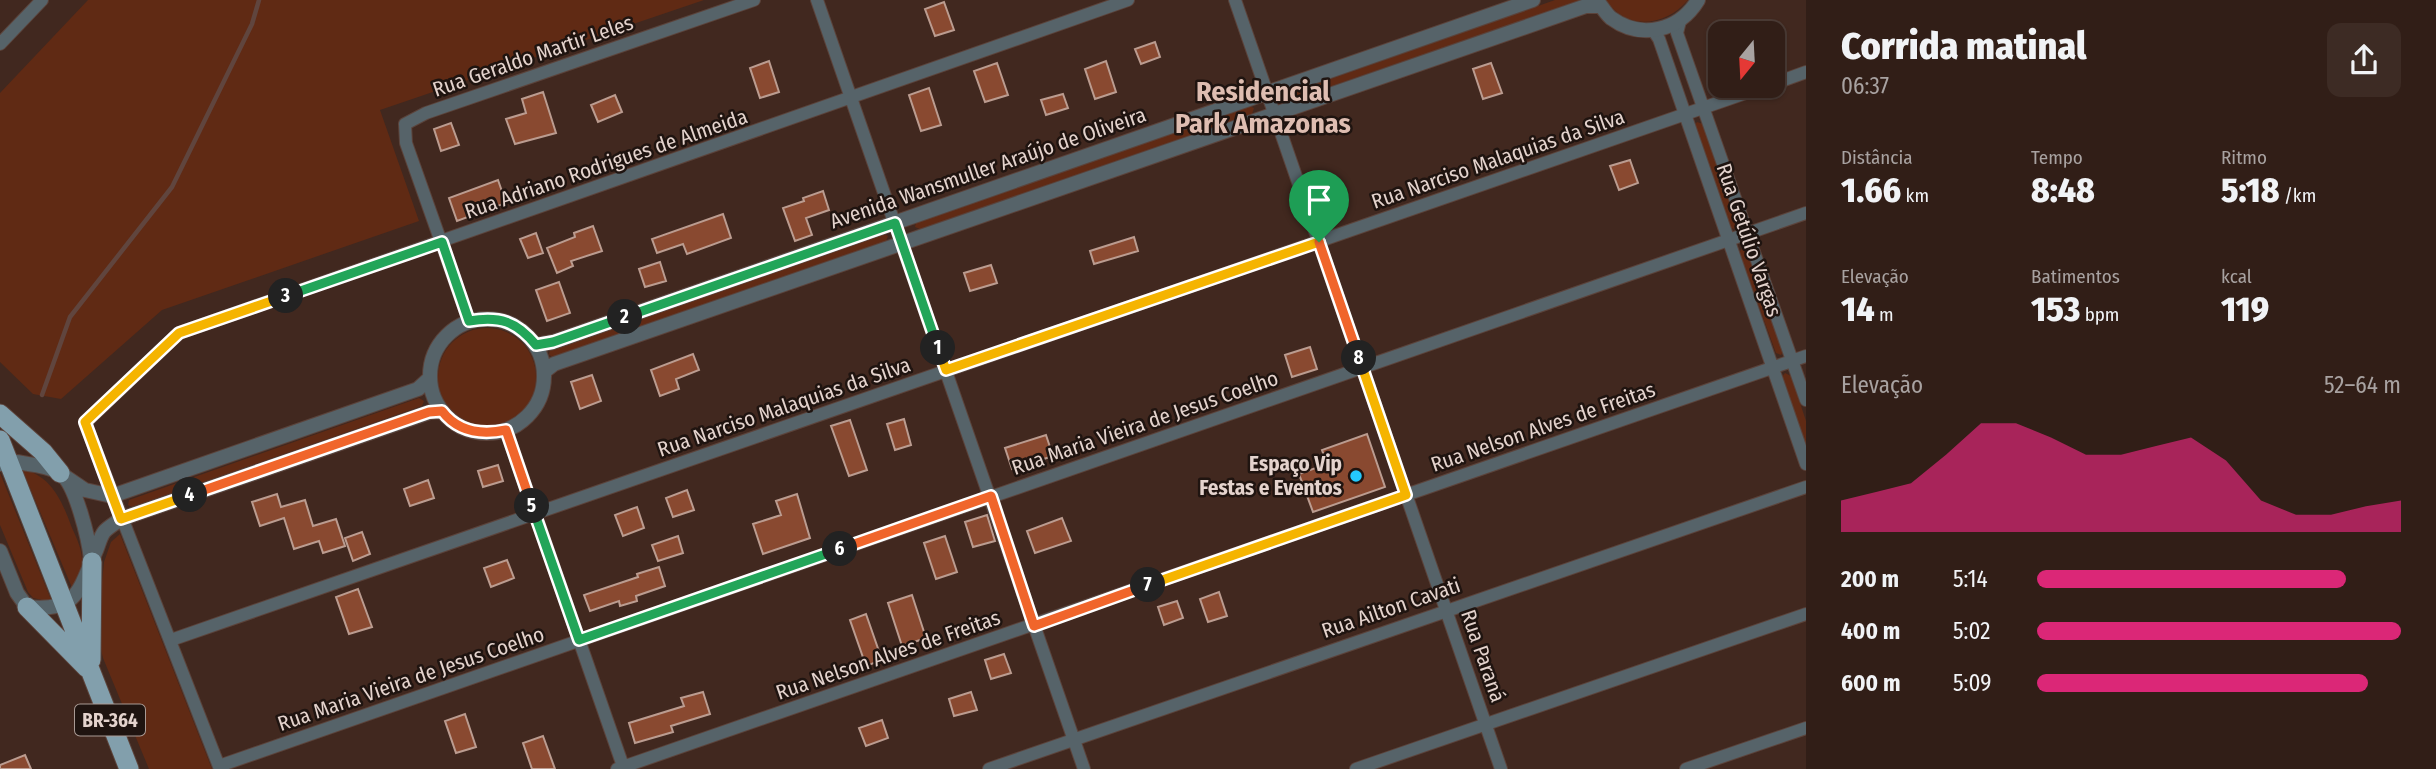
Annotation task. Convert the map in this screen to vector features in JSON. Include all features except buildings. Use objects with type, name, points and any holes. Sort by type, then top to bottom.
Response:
[{"type":"highway","points":[[0,414],[43,452],[60,474]]},
{"type":"highway","name":"BR-364","points":[[0,440],[4,463],[66,604],[129,769]]},
{"type":"highway","points":[[91,671],[92,562]]},
{"type":"highway","points":[[27,607],[91,671]]},
{"type":"street","points":[[0,44],[42,0]]},
{"type":"street","name":"Rua Geraldo Martir Leles","points":[[442,242],[406,144],[405,124],[426,113],[754,0]]},
{"type":"street","points":[[817,0],[1084,769]]},
{"type":"street","name":"Rua Adriano Rodrigues de Almeida","points":[[112,496],[85,422],[179,333],[1128,0]]},
{"type":"street","name":"Rua Paraná","points":[[1235,0],[1501,769]]},
{"type":"street","name":"Avenida Wansmuller Araújo de Oliveira","points":[[536,345],[553,342],[1533,0]]},
{"type":"street","points":[[1680,21],[1698,0]]},
{"type":"street","name":"Avenida Wansmuller Araújo de Oliveira","points":[[545,371],[554,364],[1586,6],[1599,3],[1608,15],[1623,26],[1641,31],[1670,26],[1680,21]]},
{"type":"street","name":"Rua Getúlio Vargas","points":[[1680,21],[1677,33],[1806,400]]},
{"type":"street","name":"Rua Getúlio Vargas","points":[[1653,30],[1659,39],[1806,464]]},
{"type":"street","points":[[1785,80],[1806,72]]},
{"type":"street","name":"Rua Narciso Malaquias da Silva","points":[[171,640],[1732,98]]},
{"type":"street","name":"Rua Maria Vieira de Jesus Coelho","points":[[220,767],[1806,213]]},
{"type":"street","points":[[442,242],[469,321]]},
{"type":"street","points":[[488,318],[508,322],[525,332],[536,345],[545,371],[541,398],[533,412],[521,423],[506,430],[474,432],[459,426],[442,411],[432,394],[430,364],[438,345],[451,330],[469,321],[488,318]]},
{"type":"street","name":"Rua Nelson Alves de Freitas","points":[[621,768],[1806,356]]},
{"type":"street","points":[[4,463],[37,465],[60,474],[85,490],[112,496],[418,389],[430,378]]},
{"type":"street","points":[[0,551],[17,593],[27,607],[50,608],[66,604],[77,594],[104,532],[121,519],[429,412],[442,411]]},
{"type":"street","points":[[506,430],[621,768]]},
{"type":"street","points":[[60,474],[75,499],[90,546],[92,562]]},
{"type":"street","name":"Rua Ailton Cavati","points":[[989,769],[1806,487]]},
{"type":"street","points":[[112,496],[220,767]]},
{"type":"street","points":[[1356,769],[1806,614]]},
{"type":"street","points":[[1686,769],[1806,728]]},
{"type":"shaded area","points":[[88,0],[704,0],[380,110],[419,221],[162,310],[61,399],[33,394],[0,362],[0,93]]},
{"type":"shaded area","points":[[1555,0],[1581,0],[1291,100],[1287,98],[1288,94]]},
{"type":"shaded area","points":[[1606,0],[1688,0],[1669,15],[1647,22],[1625,17]]},
{"type":"shaded area","points":[[1249,106],[1254,108],[1252,114],[920,229],[915,227],[916,223]]},
{"type":"shaded area","points":[[1697,122],[1703,124],[1738,225],[1735,229],[1731,228],[1694,126]]},
{"type":"shaded area","points":[[882,233],[888,236],[886,241],[553,357],[549,355],[550,350]]},
{"type":"shaded area","points":[[1743,248],[1748,250],[1783,351],[1781,355],[1776,353],[1739,252]]},
{"type":"shaded area","points":[[487,328],[506,332],[521,343],[532,358],[536,377],[532,396],[521,411],[506,422],[487,426],[468,422],[453,411],[442,396],[438,377],[442,358],[453,343],[468,332]]},
{"type":"shaded area","points":[[1785,373],[1791,376],[1806,421],[1806,445],[1782,377]]},
{"type":"shaded area","points":[[419,398],[424,401],[422,406],[132,507],[128,505],[129,500]]},
{"type":"shaded area","points":[[22,469],[41,477],[54,491],[78,541],[82,564],[73,590]]},
{"type":"shaded area","points":[[0,473],[52,602],[33,598],[28,592],[0,525]]},
{"type":"shaded area","points":[[120,534],[212,769],[149,769],[103,658],[97,633],[104,562],[111,542]]},
{"type":"waterway","points":[[42,395],[70,317],[172,187],[252,24],[259,0]]},
{"type":"place","name":"Espaço Vip Festas e Eventos","points":[[1356,476]]},
{"type":"district","name":"Residencial Park Amazonas","points":[[1263,107]]},
{"type":"route","points":[[895,223],[946,370],[1319,242],[1406,495],[1034,626],[991,496],[579,640],[506,430],[474,432],[459,426],[442,411],[429,412],[121,519],[85,422],[179,333],[442,242],[469,321],[488,318],[508,322],[525,332],[536,345],[553,342],[895,223]]}]
